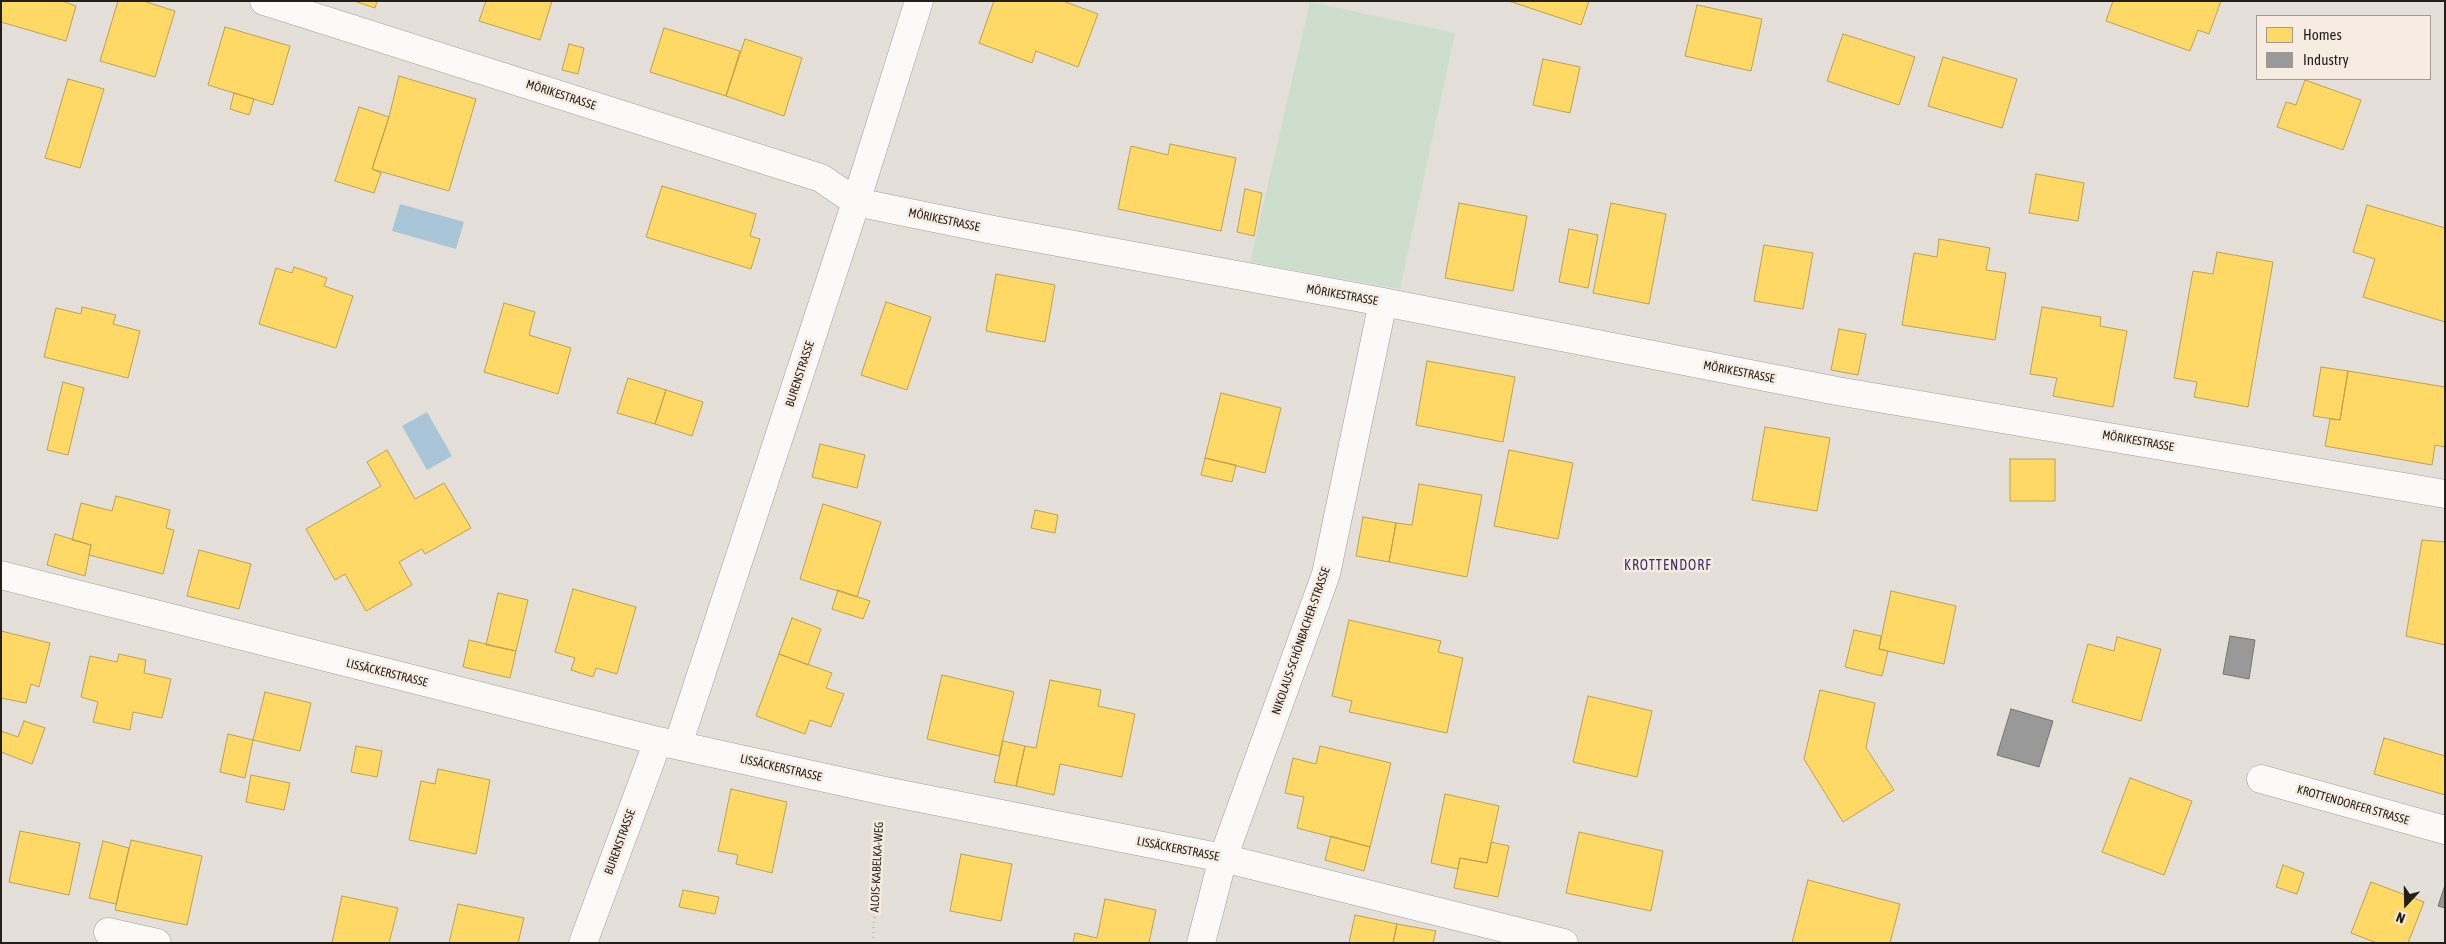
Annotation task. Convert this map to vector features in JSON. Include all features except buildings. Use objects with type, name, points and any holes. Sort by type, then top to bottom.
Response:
[{"type":"street","name":"MÖRIKESTRASSE","points":[[264,1],[821,178],[856,202],[993,230],[1383,302],[1836,391],[2445,494]]},
{"type":"street","name":"BURENSTRASSE","points":[[583,943],[668,743],[856,202],[919,1]]},
{"type":"street","name":"NIKOLAUS-SCHÖNBACHER-STRASSE","points":[[1201,943],[1223,858],[1326,574],[1383,302]]},
{"type":"street","name":"LISSÄCKERSTRASSE","points":[[1,575],[668,743],[880,790],[1223,858],[1564,943]]},
{"type":"street","name":"KROTTENDORFER STRASSE","points":[[2261,779],[2445,830]]},
{"type":"street","points":[[108,932],[157,943]]},
{"type":"path","name":"ALOIS-KABELKA-WEG","points":[[873,943],[880,790]]},
{"type":"green space","points":[[1310,2],[1455,33],[1400,289],[1250,262]]},
{"type":"water","points":[[400,204],[464,222],[456,249],[392,231]]},
{"type":"water","points":[[427,412],[452,456],[427,470],[402,426]]},
{"type":"district","name":"KROTTENDORF","points":[[1668,566]]}]
